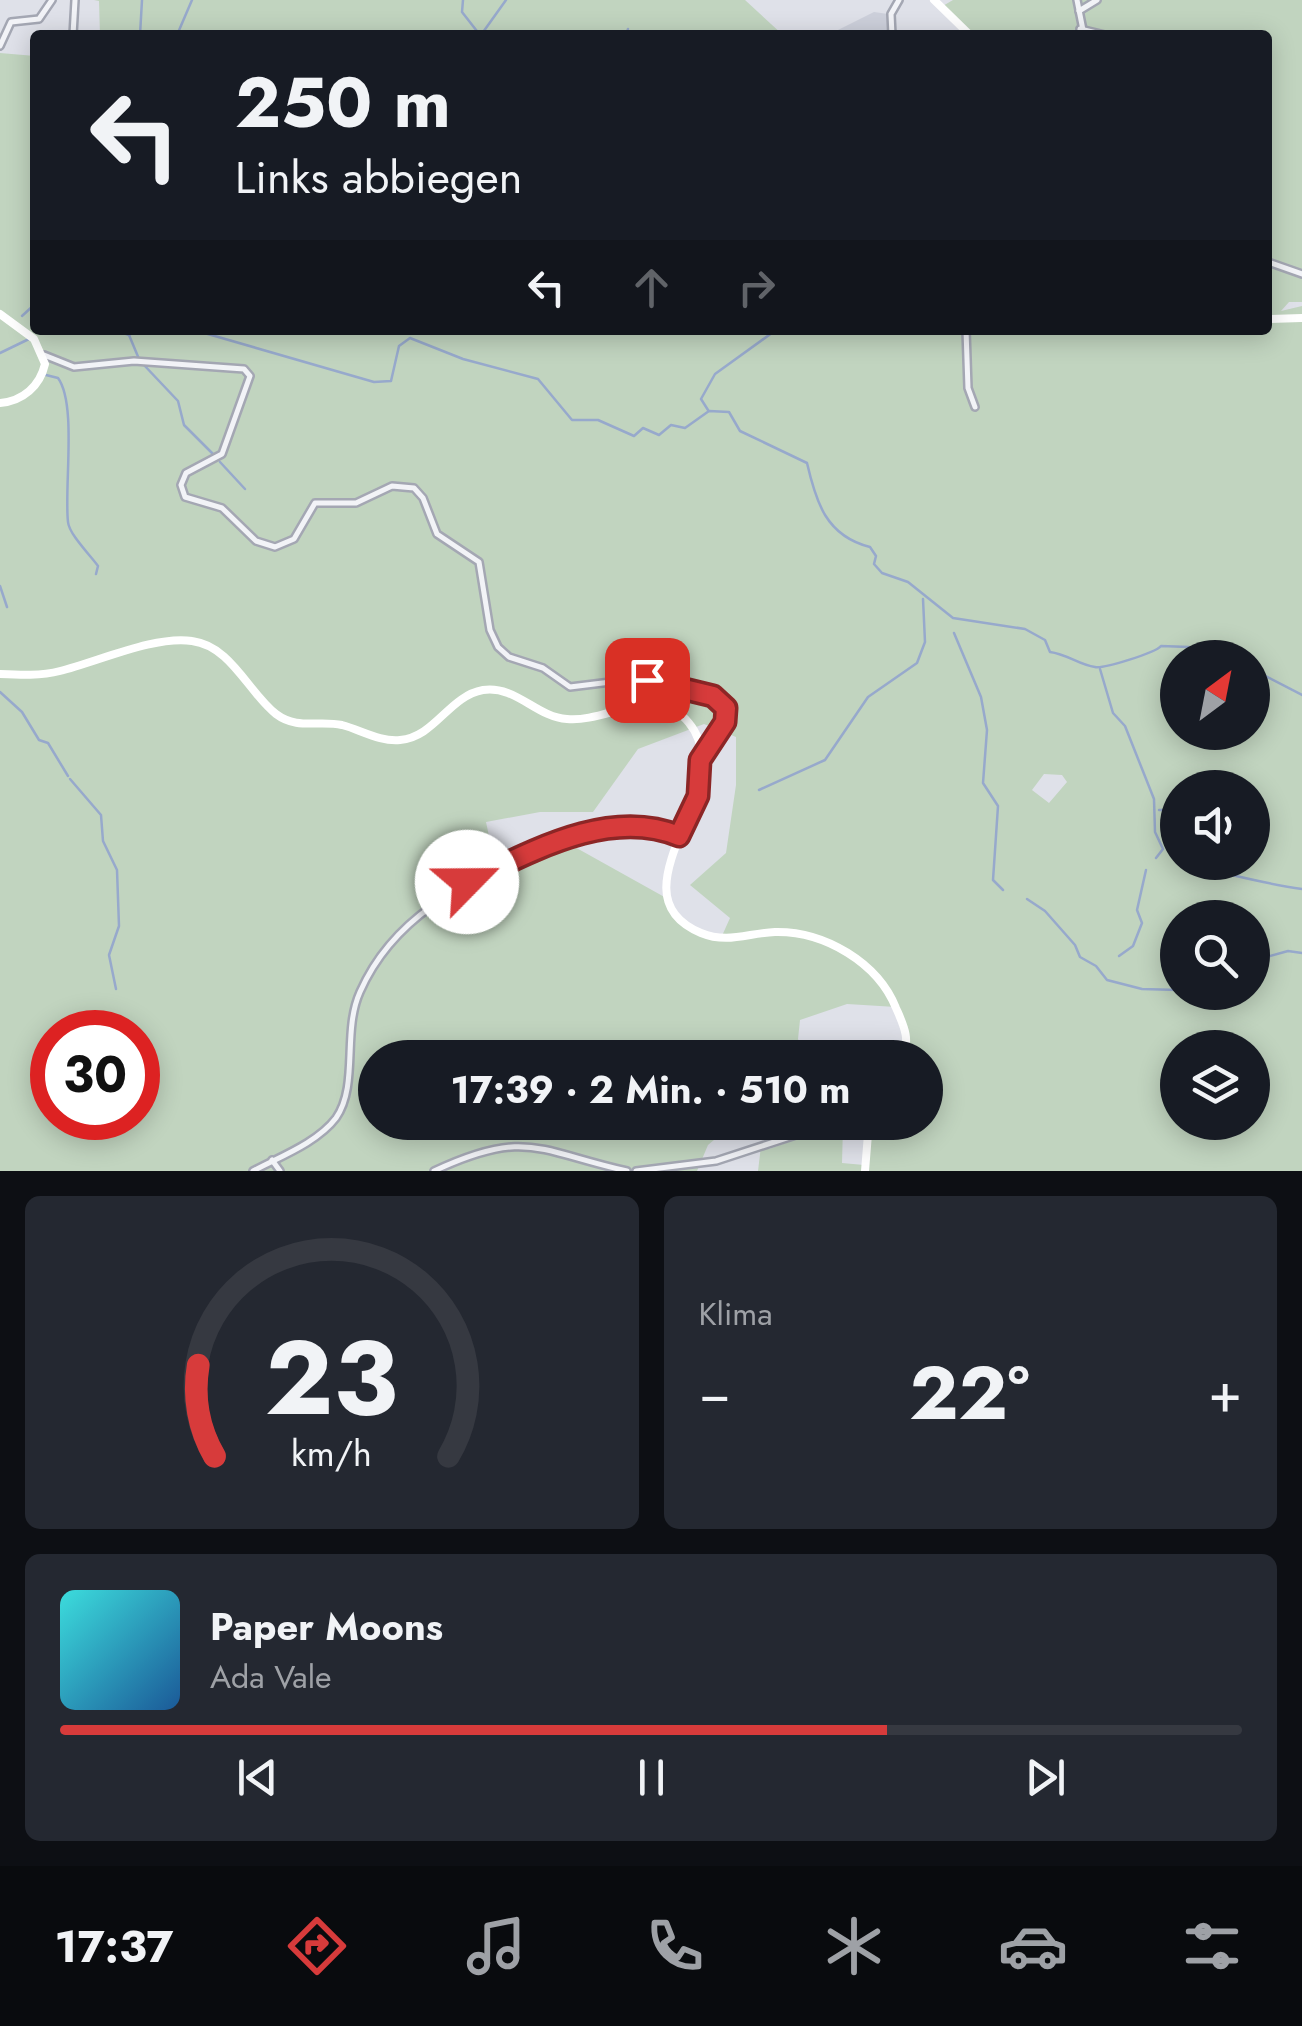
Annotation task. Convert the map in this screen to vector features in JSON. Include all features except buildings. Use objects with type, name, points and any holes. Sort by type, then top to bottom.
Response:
[{"type":"street","points":[[0,46],[11,22],[40,18],[52,0]]},
{"type":"street","points":[[73,30],[74,0]]},
{"type":"street","points":[[892,30],[891,14],[899,0]]},
{"type":"street","points":[[934,0],[965,30]]},
{"type":"street","points":[[1077,0],[1082,30]]},
{"type":"street","points":[[1078,11],[1098,0]]},
{"type":"street","points":[[1272,263],[1302,274]]},
{"type":"street","points":[[0,314],[18,324],[38,344],[45,368],[37,384],[20,398],[0,403]]},
{"type":"street","points":[[1272,319],[1302,318]]},
{"type":"street","points":[[966,335],[968,388],[975,407]]},
{"type":"street","points":[[44,355],[74,368],[134,361],[244,370],[250,376],[250,387],[234,412],[224,450],[214,461],[186,473],[180,485],[185,497],[222,508],[256,541],[275,547],[294,539],[315,503],[356,504],[395,485],[414,488],[423,498],[436,534],[479,562],[492,637],[509,658],[544,668],[570,687],[647,680],[724,702],[725,722],[700,760]]},
{"type":"street","points":[[0,674],[52,673],[169,642],[192,640],[222,654],[274,712],[301,724],[336,724],[387,740],[421,734],[469,695],[500,690],[563,719],[645,705],[669,708],[691,725],[700,760],[698,796],[679,836],[666,885],[677,918],[700,932],[722,938],[773,932],[800,936],[862,962],[883,980],[906,1040]]},
{"type":"street","points":[[252,1171],[321,1133],[337,1116],[348,1083],[348,1036],[360,992],[384,952],[432,904],[493,870],[604,827],[634,824],[679,836]]},
{"type":"street","points":[[636,1171],[722,1159],[778,1140]]},
{"type":"street","points":[[865,1171],[867,1140]]},
{"type":"street","points":[[434,1171],[480,1150],[529,1145],[627,1171]]},
{"type":"street","points":[[272,1160],[280,1171]]},
{"type":"shaded area","points":[[874,12],[888,14],[890,30],[838,30]]},
{"type":"green space","points":[[94,0],[745,0],[778,30],[100,30],[99,1]]},
{"type":"green space","points":[[953,0],[1302,0],[1302,302],[1289,302],[1281,311],[1302,306],[1302,1171],[758,1171],[761,1146],[766,1144],[769,1149],[789,1140],[843,1140],[842,1163],[864,1165],[867,1140],[943,1140],[943,1040],[904,1040],[896,1007],[847,1004],[800,1020],[798,1040],[358,1040],[358,1140],[714,1140],[697,1171],[0,1171],[0,53],[30,56],[30,335],[1272,335],[1272,30],[965,30],[941,7]],"holes":[[[704,724],[736,737],[736,785],[726,853],[690,885],[730,918],[721,938],[687,925],[668,899],[564,841],[496,869],[486,822],[540,812],[593,812],[638,749]],[[1044,774],[1062,775],[1067,782],[1049,803],[1032,790]]]},
{"type":"waterway","points":[[140,30],[142,0]]},
{"type":"waterway","points":[[179,30],[192,0]]},
{"type":"waterway","points":[[463,0],[462,12],[476,30]]},
{"type":"waterway","points":[[485,30],[506,0]]},
{"type":"waterway","points":[[22,316],[30,309]]},
{"type":"waterway","points":[[129,335],[139,359]]},
{"type":"waterway","points":[[211,335],[374,382],[391,381],[399,346],[410,338],[463,359],[538,379],[572,420],[598,420],[634,436],[643,428],[659,435],[671,425],[685,428],[709,411],[729,412],[740,431],[807,463],[819,504],[833,526],[855,542],[870,547],[876,556],[874,564],[882,573],[908,582],[953,618],[1025,629],[1045,640],[1050,652],[1095,667],[1129,660],[1160,647]]},
{"type":"waterway","points":[[708,410],[701,399],[715,374],[769,335]]},
{"type":"waterway","points":[[0,353],[29,339]]},
{"type":"waterway","points":[[143,364],[178,401],[184,425],[215,456]]},
{"type":"waterway","points":[[46,375],[58,378],[67,407],[69,527],[98,566],[96,574]]},
{"type":"waterway","points":[[220,462],[245,489]]},
{"type":"waterway","points":[[0,586],[7,607]]},
{"type":"waterway","points":[[759,790],[825,760],[868,697],[917,663],[925,642],[923,599]]},
{"type":"waterway","points":[[954,633],[981,697],[987,730],[983,783],[998,806],[993,880],[1003,890]]},
{"type":"waterway","points":[[1100,669],[1113,713],[1125,726],[1154,799],[1155,832],[1163,849],[1156,858]]},
{"type":"waterway","points":[[1270,678],[1302,695]]},
{"type":"waterway","points":[[0,692],[22,712],[39,740],[48,743],[68,776]]},
{"type":"waterway","points":[[70,779],[101,815],[103,841],[117,870],[119,926],[109,955],[116,989]]},
{"type":"waterway","points":[[1119,956],[1133,946],[1142,923],[1137,910],[1146,870]]},
{"type":"waterway","points":[[1254,880],[1302,889]]},
{"type":"waterway","points":[[1027,899],[1045,911],[1075,945],[1080,957],[1096,966],[1107,980],[1160,990]]},
{"type":"waterway","points":[[1270,956],[1288,951],[1302,953]]},
{"type":"route","points":[[467,882],[604,827],[653,826],[679,836],[698,796],[700,760],[725,722],[726,708],[724,702],[713,696],[647,680]]}]
